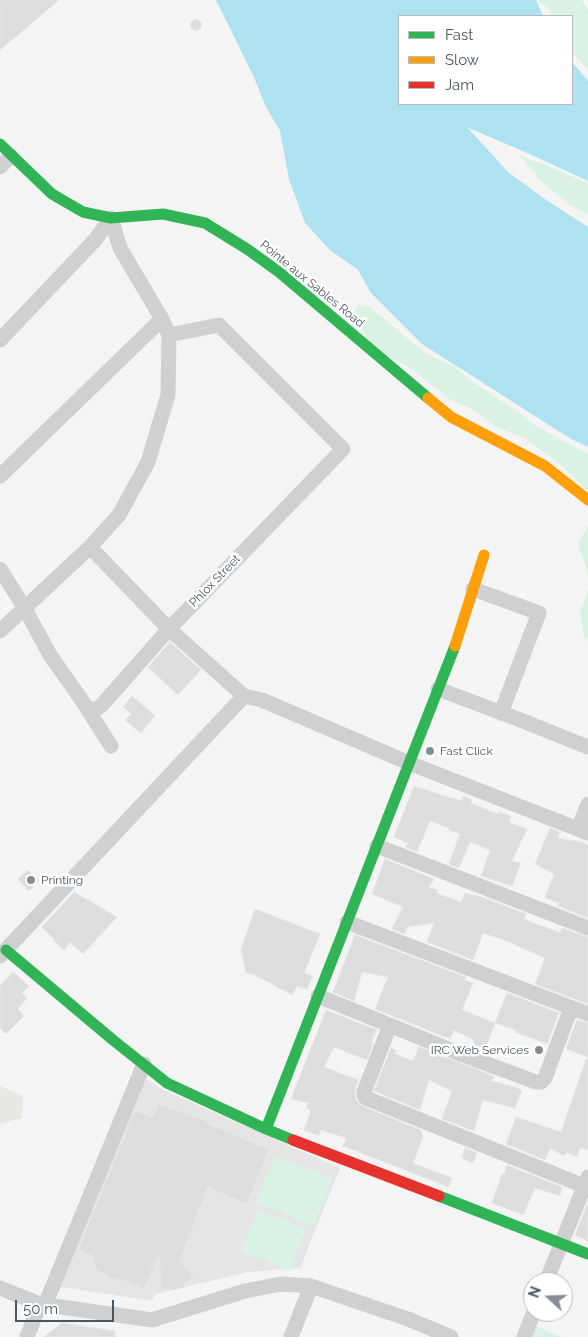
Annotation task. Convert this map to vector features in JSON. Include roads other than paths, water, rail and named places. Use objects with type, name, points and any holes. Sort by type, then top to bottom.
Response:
[{"type":"street","name":"Pointe aux Sables Road","points":[[0,144],[52,194],[83,212],[111,218],[162,214],[205,223],[247,249],[279,272],[451,417],[545,466],[588,500]]},
{"type":"street","points":[[0,167],[11,156]]},
{"type":"street","points":[[0,631],[90,547],[119,515],[148,462],[168,395],[168,335],[162,319],[120,248],[111,218]]},
{"type":"street","points":[[0,340],[95,240],[111,218]]},
{"type":"street","points":[[0,476],[162,319]]},
{"type":"street","name":"Phlox Street","points":[[87,709],[96,709],[101,706],[170,629],[343,449],[219,325],[168,335]]},
{"type":"street","points":[[90,547],[170,629],[244,696],[262,700],[409,763],[583,831],[588,804]]},
{"type":"street","points":[[266,1129],[458,640],[484,555]]},
{"type":"street","points":[[0,569],[24,607],[50,655],[111,746]]},
{"type":"street","points":[[474,589],[539,613],[501,713]]},
{"type":"street","points":[[438,689],[588,747]]},
{"type":"street","points":[[244,696],[3,953],[168,1083],[266,1129],[588,1254]]},
{"type":"street","points":[[377,846],[588,928]]},
{"type":"street","points":[[347,922],[588,1014]]},
{"type":"street","points":[[318,996],[463,1055],[536,1082],[541,1082],[545,1078],[571,1008]]},
{"type":"street","points":[[390,1025],[364,1092],[366,1098],[586,1182],[550,1272]]},
{"type":"street","points":[[27,1337],[144,1064]]},
{"type":"street","points":[[0,1288],[42,1305],[152,1320],[245,1291],[281,1284],[311,1286],[408,1319],[451,1337]]},
{"type":"street","points":[[291,1337],[311,1286]]},
{"type":"street","points":[[524,1337],[530,1322]]},
{"type":"water","points":[[216,0],[536,0],[543,15],[398,15],[398,105],[573,105],[573,63],[588,81],[588,181],[467,127],[509,173],[588,227],[588,447],[571,439],[422,344],[371,293],[358,270],[330,250],[305,223],[289,179],[280,131],[265,105],[253,75]]},
{"type":"place","name":"Fast Click","points":[[430,751]]},
{"type":"place","name":"Printing","points":[[31,880]]},
{"type":"place","name":"IRC Web Services","points":[[539,1050]]}]
